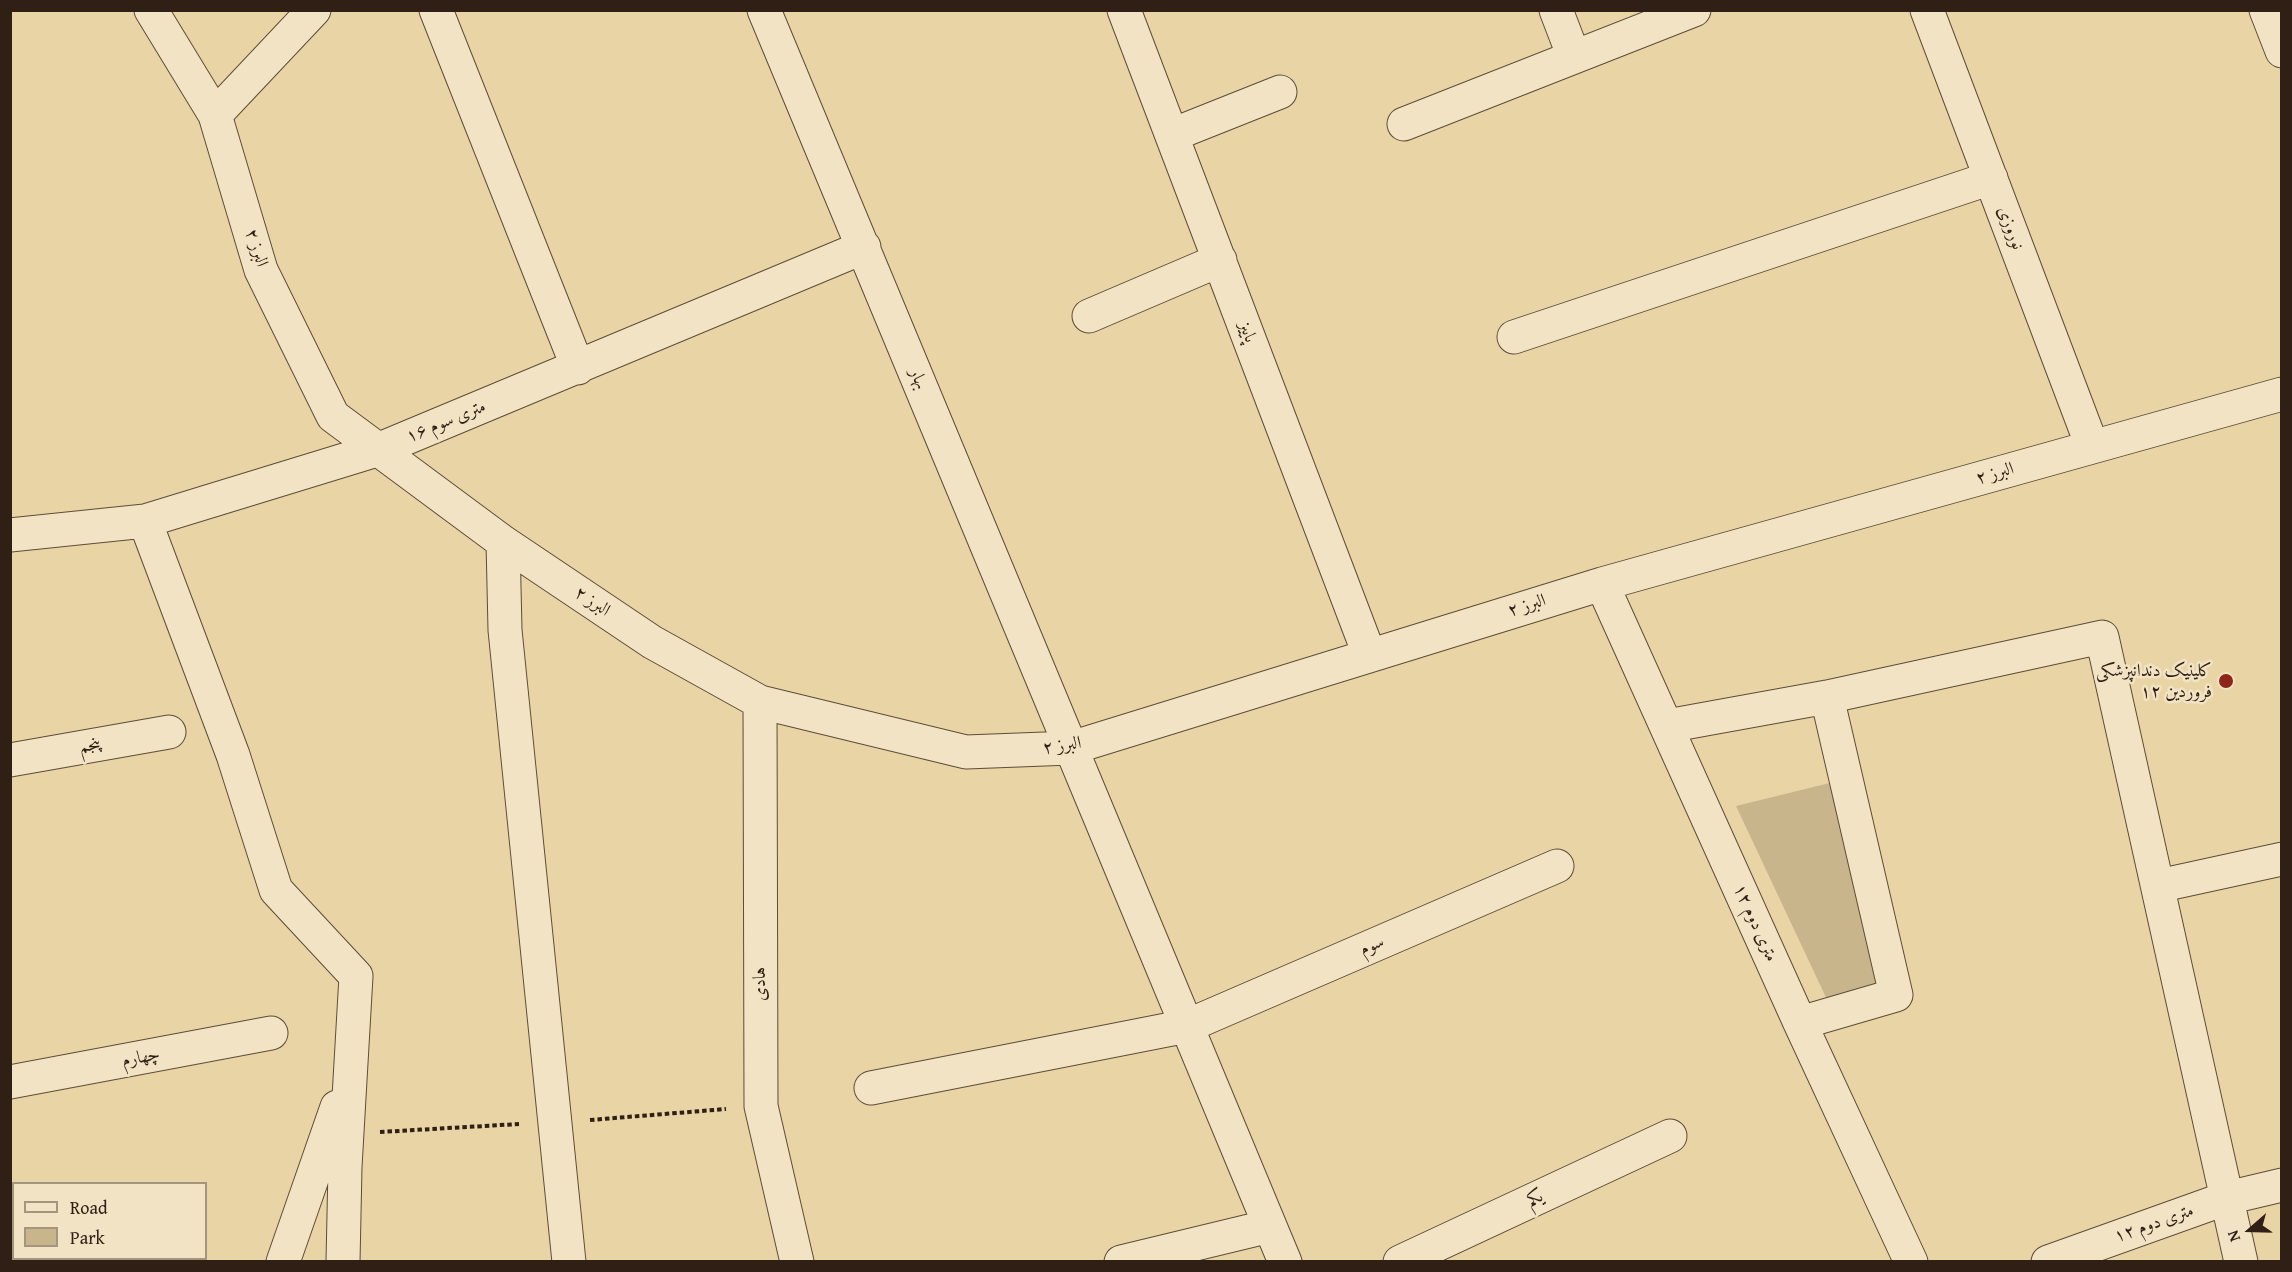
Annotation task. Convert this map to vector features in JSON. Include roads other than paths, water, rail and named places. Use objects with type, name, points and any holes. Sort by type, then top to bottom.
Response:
[{"type":"street","name":"البرز ۲","points":[[151,10],[215,115],[261,270],[333,416],[503,542],[652,642],[760,702],[966,752],[1071,748],[1369,654],[1602,584],[2282,394]]},
{"type":"street","points":[[215,115],[314,10]]},
{"type":"street","points":[[436,10],[578,368]]},
{"type":"street","name":"بهار","points":[[764,10],[1285,1262]]},
{"type":"street","name":"پاییز","points":[[1124,10],[1369,654]]},
{"type":"street","points":[[1556,10],[1574,57]]},
{"type":"street","points":[[1404,124],[1694,10]]},
{"type":"street","name":"نوروزی","points":[[1928,10],[2092,446]]},
{"type":"street","points":[[2266,10],[2282,51]]},
{"type":"street","points":[[1172,135],[1280,92]]},
{"type":"street","points":[[1514,337],[1991,177]]},
{"type":"street","name":"۱۶ متری سوم","points":[[10,535],[145,521],[380,449],[864,247]]},
{"type":"street","points":[[1089,316],[1220,260]]},
{"type":"street","points":[[145,521],[233,755],[276,890],[356,976],[343,1262]]},
{"type":"street","points":[[503,542],[505,630],[569,1262]]},
{"type":"street","name":"۱۲ متری دوم","points":[[1602,584],[1800,1023],[1911,1262]]},
{"type":"street","points":[[1667,726],[1827,697],[2102,637],[2241,1262]]},
{"type":"street","points":[[1800,1023],[1896,995],[1827,697]]},
{"type":"street","name":"هادی","points":[[760,702],[761,1106],[797,1262]]},
{"type":"street","name":"پنجم","points":[[10,760],[169,732]]},
{"type":"street","points":[[2158,886],[2282,859]]},
{"type":"street","name":"سوم","points":[[871,1088],[1187,1026],[1557,866]]},
{"type":"street","name":"چهارم","points":[[10,1082],[271,1034]]},
{"type":"street","points":[[283,1262],[350,1071]]},
{"type":"street","name":"یکم","points":[[1400,1262],[1671,1136]]},
{"type":"street","name":"۱۲ متری دوم","points":[[2048,1262],[2227,1198],[2282,1185]]},
{"type":"street","points":[[1121,1262],[1270,1226]]},
{"type":"place","name":"کلینیک دندانپزشکی ۱۲ فروردین","points":[[2226,681]]}]
